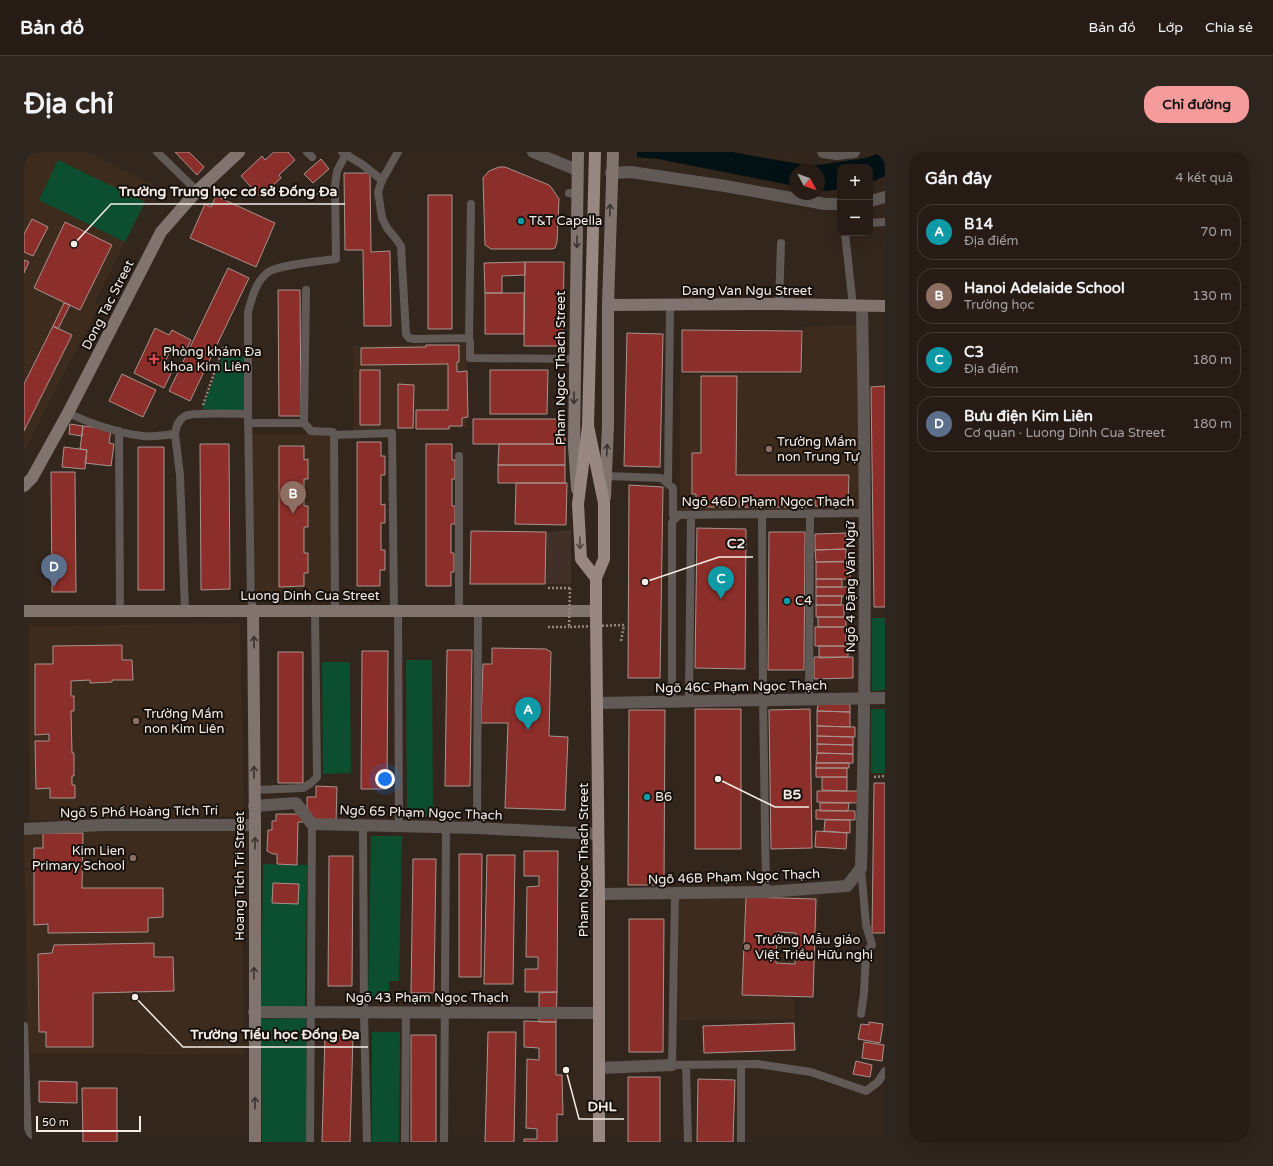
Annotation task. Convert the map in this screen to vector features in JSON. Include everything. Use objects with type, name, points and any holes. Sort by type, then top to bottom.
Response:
[{"type":"main road","points":[[578,504],[588,426],[595,152]]},
{"type":"main road","points":[[588,426],[604,503]]},
{"type":"main road","name":"Pham Ngoc Thach Street","points":[[599,1142],[599,894],[596,578],[604,559],[604,503]]},
{"type":"main road","name":"Pham Ngoc Thach Street","points":[[578,504],[581,559],[596,578]]},
{"type":"street","name":"Dong Tac Street","points":[[24,486],[32,478],[68,413],[161,232],[197,192],[239,152]]},
{"type":"street","points":[[532,152],[578,161]]},
{"type":"street","name":"Pham Ngoc Thach Street","points":[[604,503],[608,425],[608,305],[612,152]]},
{"type":"street","points":[[823,152],[837,154],[854,152]]},
{"type":"street","name":"Pham Ngoc Thach Street","points":[[578,161],[573,194],[575,359],[574,446],[578,504]]},
{"type":"street","points":[[611,173],[631,172],[725,186],[825,204],[837,204]]},
{"type":"street","points":[[873,200],[885,197]]},
{"type":"street","name":"Dang Van Ngu Street","points":[[608,305],[779,304],[885,306]]},
{"type":"street","name":"Ngõ 4 Đặng Văn Ngữ","points":[[857,306],[864,513],[865,698],[861,868]]},
{"type":"street","name":"Hoang Tich Tri Street","points":[[253,610],[255,1142]]},
{"type":"street","name":"Luong Dinh Cua Street","points":[[24,611],[596,610]]},
{"type":"street","name":"Ngõ 46C Phạm Ngọc Thạch","points":[[597,703],[885,698]]},
{"type":"street","points":[[254,806],[296,803],[312,824]]},
{"type":"street","name":"Ngõ 5 Phố Hoàng Tích Trí","points":[[24,829],[103,825],[255,824]]},
{"type":"street","name":"Ngõ 65 Phạm Ngọc Thạch","points":[[312,824],[477,828],[598,834]]},
{"type":"street","name":"Ngõ 46B Phạm Ngọc Thạch","points":[[599,894],[766,892],[847,886],[861,868]]},
{"type":"street","name":"Ngõ 43 Phạm Ngọc Thạch","points":[[254,1012],[598,1013]]},
{"type":"street","points":[[599,1068],[672,1065]]},
{"type":"lane","points":[[157,152],[197,192]]},
{"type":"lane","points":[[398,152],[382,180],[378,192],[382,218],[387,228],[401,246],[406,334],[409,338],[414,339],[468,338]]},
{"type":"lane","points":[[253,610],[251,600],[248,423],[248,312],[253,294],[258,283],[267,273],[278,268],[336,259],[337,171],[344,153],[363,165],[382,180]]},
{"type":"lane","points":[[471,204],[468,338],[470,342],[470,358],[575,359]]},
{"type":"lane","points":[[873,223],[885,222]]},
{"type":"lane","points":[[845,236],[852,297],[857,306]]},
{"type":"lane","points":[[779,304],[781,243]]},
{"type":"lane","points":[[306,290],[304,423],[311,431],[333,432],[334,435],[392,433],[399,827]]},
{"type":"lane","points":[[668,484],[670,304]]},
{"type":"lane","points":[[68,413],[119,431],[144,436],[175,434]]},
{"type":"lane","points":[[185,610],[180,475],[175,434],[176,425],[186,416],[199,414],[248,414]]},
{"type":"lane","points":[[248,423],[304,423]]},
{"type":"lane","points":[[119,431],[120,611]]},
{"type":"lane","points":[[334,435],[335,611]]},
{"type":"lane","points":[[459,456],[460,610]]},
{"type":"lane","name":"Ngõ 46D Phạm Ngọc Thạch","points":[[606,476],[661,478],[673,488],[673,515],[864,513]]},
{"type":"lane","points":[[809,699],[810,514]]},
{"type":"lane","points":[[672,702],[672,522],[679,515]]},
{"type":"lane","points":[[689,701],[691,515]]},
{"type":"lane","points":[[762,515],[766,892]]},
{"type":"lane","points":[[254,790],[303,788],[317,777],[315,611]]},
{"type":"lane","points":[[477,828],[478,611]]},
{"type":"lane","points":[[310,1142],[312,824]]},
{"type":"lane","points":[[363,826],[364,1012],[367,1142]]},
{"type":"lane","points":[[444,1142],[446,828]]},
{"type":"lane","points":[[861,868],[866,925],[872,945],[866,953],[864,993],[861,1014]]},
{"type":"lane","points":[[675,893],[672,1065],[757,1064],[811,1072],[866,1091],[878,1082],[885,1071]]},
{"type":"lane","points":[[405,1142],[406,1012]]},
{"type":"lane","points":[[24,1026],[28,1142]]},
{"type":"lane","points":[[686,1064],[688,1142]]},
{"type":"lane","points":[[741,1064],[741,1142]]},
{"type":"path","points":[[305,194],[336,192]]},
{"type":"path","points":[[199,414],[223,348],[248,354]]},
{"type":"path","points":[[548,588],[570,588],[569,627]]},
{"type":"path","points":[[548,627],[624,625],[622,641]]},
{"type":"shaded area","points":[[24,152],[87,152],[154,185],[94,303],[100,305],[24,452]]},
{"type":"shaded area","points":[[581,152],[732,152],[800,164],[789,164],[789,185],[658,159]]},
{"type":"shaded area","points":[[885,152],[885,176],[873,182],[873,164],[837,164],[837,189],[825,191],[825,164],[866,158]]},
{"type":"shaded area","name":"Trường Mầm non Trung Tự","points":[[858,325],[858,510],[680,511],[680,375],[803,374],[804,326]]},
{"type":"shaded area","points":[[465,343],[467,371],[467,428],[354,432],[353,346]]},
{"type":"shaded area","points":[[251,434],[332,434],[333,594],[256,595]]},
{"type":"shaded area","points":[[571,530],[571,584],[470,584],[471,531],[546,532]]},
{"type":"shaded area","name":"Trường Mầm non Kim Liên","points":[[240,623],[244,816],[30,820],[29,626]]},
{"type":"shaded area","points":[[242,827],[242,940],[245,1055],[28,1054],[24,832]]},
{"type":"shaded area","name":"Trường Mẫu giáo Việt Triều Hữu nghị","points":[[819,895],[813,997],[794,997],[794,1019],[679,1021],[679,897]]},
{"type":"green space","points":[[58,160],[145,202],[125,242],[39,200]]},
{"type":"green space","points":[[225,351],[244,356],[244,412],[202,409]]},
{"type":"green space","points":[[872,618],[885,618],[885,690],[872,691]]},
{"type":"green space","points":[[406,660],[432,660],[433,816],[407,816]]},
{"type":"green space","points":[[322,662],[350,662],[351,773],[323,774]]},
{"type":"green space","points":[[871,709],[885,709],[885,773],[871,773]]},
{"type":"green space","points":[[371,836],[402,836],[399,981],[389,981],[389,1000],[368,1000]]},
{"type":"green space","points":[[263,864],[307,865],[305,1007],[261,1007]]},
{"type":"green space","points":[[306,1018],[307,1142],[262,1142],[261,1019]]},
{"type":"green space","points":[[372,1032],[400,1032],[399,1142],[372,1142]]},
{"type":"pier","points":[[579,152],[637,152],[637,159],[580,154]]},
{"type":"building","points":[[175,152],[189,152],[204,167],[197,175]]},
{"type":"building","points":[[274,152],[288,152],[295,160],[279,175],[281,178],[260,197],[241,176],[262,156],[265,160]]},
{"type":"building","points":[[321,159],[329,169],[313,183],[304,174]]},
{"type":"building","name":"T&T Capella","points":[[499,167],[505,167],[551,187],[559,199],[557,242],[555,248],[491,249],[485,245],[483,178],[489,171]]},
{"type":"building","points":[[344,173],[370,173],[371,252],[390,251],[391,326],[364,326],[363,250],[345,250]]},
{"type":"building","points":[[428,195],[452,195],[452,329],[428,329]]},
{"type":"building","points":[[216,196],[275,223],[256,267],[190,238],[205,204],[211,207]]},
{"type":"building","points":[[32,219],[48,227],[33,256],[24,252],[24,234]]},
{"type":"building","points":[[65,222],[112,245],[80,310],[34,288]]},
{"type":"building","points":[[24,260],[29,262],[24,273]]},
{"type":"building","points":[[525,262],[564,262],[563,346],[524,346]]},
{"type":"building","points":[[525,262],[525,275],[502,276],[502,293],[485,293],[484,263]]},
{"type":"building","points":[[228,268],[249,278],[190,401],[169,391]]},
{"type":"building","points":[[278,290],[300,290],[301,416],[279,416]]},
{"type":"building","points":[[485,293],[524,293],[524,334],[485,334]]},
{"type":"building","points":[[64,303],[70,305],[58,329],[53,326]]},
{"type":"building","points":[[53,326],[72,335],[24,431],[24,384]]},
{"type":"building","name":"Phòng khám Đa khoa Kim Liên","points":[[155,328],[169,335],[172,330],[191,340],[185,353],[172,347],[164,364],[173,369],[164,388],[134,373]]},
{"type":"building","points":[[682,330],[802,331],[801,372],[682,372]]},
{"type":"building","points":[[627,333],[663,334],[660,467],[624,466]]},
{"type":"building","points":[[426,345],[459,345],[459,362],[457,362],[457,372],[467,371],[468,417],[462,418],[462,426],[449,426],[449,429],[416,429],[416,410],[448,410],[448,364],[361,365],[361,348],[426,347]]},
{"type":"building","points":[[360,370],[380,370],[380,425],[360,425]]},
{"type":"building","points":[[490,370],[548,370],[547,414],[490,414]]},
{"type":"building","points":[[122,374],[156,390],[143,417],[109,401]]},
{"type":"building","points":[[701,376],[737,376],[736,475],[849,475],[848,506],[815,506],[815,500],[806,500],[806,507],[739,507],[739,501],[733,501],[733,507],[696,507],[696,494],[692,494],[692,453],[701,453]]},
{"type":"building","points":[[398,384],[414,385],[413,428],[398,428]]},
{"type":"building","points":[[885,386],[885,607],[874,607],[871,387]]},
{"type":"building","points":[[473,419],[565,419],[565,444],[473,444]]},
{"type":"building","points":[[70,424],[83,426],[82,436],[69,434]]},
{"type":"building","points":[[83,426],[111,429],[109,443],[114,444],[111,466],[85,463],[87,450],[80,449]]},
{"type":"building","points":[[357,442],[381,442],[381,456],[385,456],[385,475],[381,475],[381,505],[385,504],[385,523],[381,523],[381,550],[385,550],[385,570],[380,570],[380,586],[357,586]]},
{"type":"building","points":[[200,444],[229,444],[230,589],[201,590]]},
{"type":"building","points":[[426,444],[452,444],[452,460],[455,460],[455,479],[452,479],[452,506],[455,506],[455,524],[451,524],[451,553],[454,553],[454,572],[451,572],[451,586],[426,586]]},
{"type":"building","points":[[499,444],[565,444],[565,465],[498,465]]},
{"type":"building","points":[[279,446],[304,446],[304,460],[308,459],[308,479],[304,479],[304,506],[308,506],[308,527],[304,527],[304,553],[308,553],[308,573],[304,573],[304,586],[279,587]]},
{"type":"building","points":[[64,447],[87,450],[85,469],[62,467]]},
{"type":"building","points":[[138,447],[164,447],[164,590],[138,590]]},
{"type":"building","points":[[498,465],[565,465],[565,483],[498,483]]},
{"type":"building","points":[[51,472],[75,472],[76,592],[52,592]]},
{"type":"building","points":[[516,483],[567,483],[566,525],[515,524]]},
{"type":"building","points":[[629,485],[663,487],[660,678],[628,678]]},
{"type":"building","points":[[697,528],[746,529],[745,669],[695,668]]},
{"type":"building","points":[[471,531],[546,532],[545,584],[470,584]]},
{"type":"building","name":"C4","points":[[769,532],[805,532],[804,670],[768,670]]},
{"type":"building","points":[[846,533],[846,549],[815,550],[815,534]]},
{"type":"building","points":[[846,549],[846,562],[816,562],[815,550]]},
{"type":"building","points":[[850,561],[850,579],[816,579],[816,562]]},
{"type":"building","points":[[816,579],[842,579],[842,587],[816,587]]},
{"type":"building","points":[[816,587],[851,587],[851,596],[816,596]]},
{"type":"building","points":[[816,596],[842,596],[841,605],[816,605]]},
{"type":"building","points":[[816,605],[844,605],[844,617],[816,617]]},
{"type":"building","points":[[818,617],[846,617],[846,627],[818,627]]},
{"type":"building","points":[[815,627],[846,627],[846,646],[815,646]]},
{"type":"building","points":[[122,645],[122,660],[132,660],[133,680],[112,680],[112,682],[90,683],[90,680],[71,681],[71,696],[74,696],[74,711],[71,711],[72,753],[74,753],[74,776],[72,776],[72,785],[75,785],[75,798],[50,798],[50,788],[36,789],[35,741],[49,741],[49,734],[35,735],[35,664],[53,664],[53,646]]},
{"type":"building","points":[[819,646],[848,646],[848,657],[819,658]]},
{"type":"building","points":[[492,648],[546,649],[551,652],[549,736],[568,737],[565,810],[505,808],[508,723],[481,723],[483,664],[492,664]]},
{"type":"building","points":[[447,650],[472,650],[470,786],[445,786]]},
{"type":"building","points":[[362,651],[388,651],[387,789],[361,789]]},
{"type":"building","points":[[278,652],[303,652],[303,783],[278,783]]},
{"type":"building","points":[[814,657],[853,657],[853,678],[814,679]]},
{"type":"building","points":[[818,704],[850,704],[850,712],[817,711]]},
{"type":"building","points":[[695,709],[741,709],[741,849],[695,849]]},
{"type":"building","points":[[810,709],[812,848],[771,849],[769,710]]},
{"type":"building","name":"B6","points":[[629,710],[665,710],[664,885],[628,885]]},
{"type":"building","points":[[817,711],[850,712],[850,727],[817,726]]},
{"type":"building","points":[[817,726],[855,727],[855,737],[817,736]]},
{"type":"building","points":[[817,736],[853,737],[853,745],[817,744]]},
{"type":"building","points":[[817,744],[853,745],[853,754],[817,753]]},
{"type":"building","points":[[817,753],[853,754],[853,763],[816,763]]},
{"type":"building","points":[[816,763],[849,763],[849,768],[816,768]]},
{"type":"building","points":[[816,768],[847,768],[847,777],[816,777]]},
{"type":"building","points":[[822,777],[847,777],[847,791],[822,790]]},
{"type":"building","points":[[874,783],[885,783],[885,933],[872,933]]},
{"type":"building","points":[[316,786],[337,787],[336,822],[298,822],[297,865],[277,864],[277,854],[267,851],[268,830],[272,830],[272,821],[276,821],[276,814],[307,814],[307,797],[316,797]]},
{"type":"building","points":[[817,791],[858,791],[858,803],[817,802]]},
{"type":"building","points":[[820,803],[849,803],[848,811],[820,811]]},
{"type":"building","points":[[816,810],[855,811],[855,820],[816,819]]},
{"type":"building","points":[[825,820],[850,820],[850,833],[824,831]]},
{"type":"building","points":[[816,831],[847,833],[846,849],[815,847]]},
{"type":"building","points":[[43,833],[83,833],[82,888],[163,888],[163,917],[148,918],[148,932],[48,933],[48,924],[34,925],[34,848],[43,848]]},
{"type":"building","points":[[524,851],[558,851],[557,992],[525,992],[525,969],[538,969],[538,957],[526,957],[527,887],[539,886],[539,876],[524,876]]},
{"type":"building","points":[[459,854],[482,854],[481,977],[459,977]]},
{"type":"building","points":[[487,855],[515,855],[513,984],[484,984]]},
{"type":"building","points":[[329,856],[353,856],[352,986],[328,986]]},
{"type":"building","points":[[413,859],[436,859],[434,993],[411,993]]},
{"type":"building","points":[[273,883],[299,884],[298,904],[272,903]]},
{"type":"building","points":[[746,897],[816,899],[813,997],[742,995]],"holes":[[[777,932],[796,933],[795,964],[776,963]]]},
{"type":"building","points":[[629,919],[664,919],[663,1052],[629,1052]]},
{"type":"building","points":[[154,943],[154,957],[173,957],[174,991],[93,993],[93,1047],[46,1047],[46,1032],[39,1032],[38,954],[52,953],[54,945]]},
{"type":"building","points":[[557,992],[556,1022],[539,1022],[539,993]]},
{"type":"building","points":[[524,1021],[556,1022],[556,1075],[562,1075],[563,1115],[557,1114],[557,1142],[524,1142],[524,1139],[537,1139],[537,1129],[526,1128],[527,1059],[539,1060],[539,1048],[524,1047]]},
{"type":"building","points":[[869,1022],[883,1024],[880,1043],[858,1039],[861,1024],[869,1025]]},
{"type":"building","points":[[794,1023],[795,1050],[704,1053],[703,1026]]},
{"type":"building","points":[[488,1032],[516,1032],[514,1142],[485,1142]]},
{"type":"building","points":[[325,1035],[353,1036],[350,1142],[322,1142]]},
{"type":"building","points":[[411,1035],[436,1035],[436,1142],[411,1142]]},
{"type":"building","points":[[864,1042],[884,1045],[882,1061],[862,1058]]},
{"type":"building","points":[[856,1061],[872,1065],[870,1077],[853,1074]]},
{"type":"building","points":[[628,1077],[660,1077],[660,1142],[628,1142]]},
{"type":"building","points":[[698,1079],[735,1080],[733,1142],[697,1142]]},
{"type":"building","points":[[39,1081],[77,1082],[77,1103],[39,1102]]},
{"type":"building","points":[[82,1088],[117,1088],[117,1142],[83,1142]]},
{"type":"place","name":"T&T Capella","points":[[521,221]]},
{"type":"place","name":"Trường Trung học cơ sở Đống Đa","points":[[74,244]]},
{"type":"place","name":"Phòng khám Đa khoa Kim Liên","points":[[154,359]]},
{"type":"place","name":"Trường Mầm non Trung Tự","points":[[769,449]]},
{"type":"place","name":"Hanoi Adelaide School","points":[[293,514]]},
{"type":"place","name":"C2","points":[[645,582]]},
{"type":"place","name":"Bưu điện Kim Liên","points":[[54,587]]},
{"type":"place","name":"C3","points":[[721,599]]},
{"type":"place","name":"C4","points":[[787,601]]},
{"type":"place","name":"Trường Mầm non Kim Liên","points":[[136,721]]},
{"type":"place","name":"B14","points":[[528,730]]},
{"type":"place","name":"B5","points":[[718,779]]},
{"type":"place","name":"B6","points":[[647,797]]},
{"type":"place","name":"Kim Lien Primary School","points":[[133,858]]},
{"type":"place","name":"Trường Mẫu giáo Việt Triều Hữu nghị","points":[[747,947]]},
{"type":"place","name":"Trường Tiểu học Đống Đa","points":[[135,997]]},
{"type":"place","name":"DHL","points":[[566,1070]]}]
